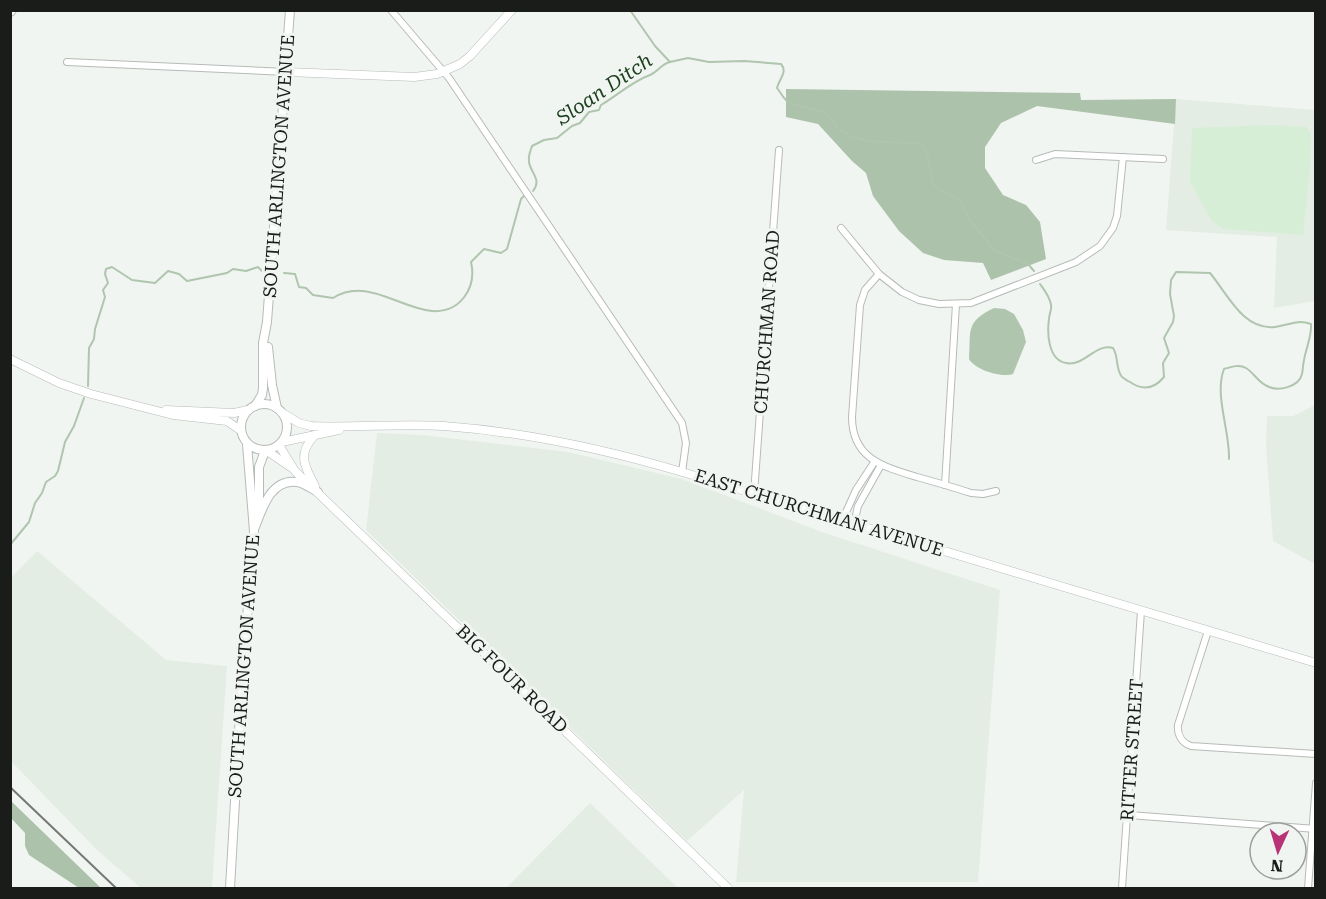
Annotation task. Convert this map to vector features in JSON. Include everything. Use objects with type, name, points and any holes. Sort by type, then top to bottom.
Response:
[{"type":"main road","name":"SOUTH ARLINGTON AVENUE","points":[[251,408],[262,395],[263,388],[263,343],[267,322],[290,10]]},
{"type":"main road","name":"SOUTH ARLINGTON AVENUE","points":[[267,322],[271,379],[279,410]]},
{"type":"main road","points":[[266,404],[279,410],[287,423],[285,436],[281,443],[266,451],[255,449],[247,444],[240,430],[242,419],[251,408],[266,404]]},
{"type":"main road","name":"SOUTH ARLINGTON AVENUE","points":[[230,888],[242,680],[254,531],[247,444]]},
{"type":"main road","name":"SOUTH ARLINGTON AVENUE","points":[[259,517],[259,467],[266,451]]},
{"type":"main road","points":[[254,531],[267,498],[282,484],[301,483],[318,492]]},
{"type":"street","name":"EAST CHURCHMAN AVENUE","points":[[392,10],[444,72],[535,202],[682,423],[686,443],[682,472],[1316,663]]},
{"type":"street","points":[[67,62],[414,77],[444,72],[470,56],[512,10]]},
{"type":"street","name":"CHURCHMAN ROAD","points":[[754,494],[779,150]]},
{"type":"street","points":[[1036,160],[1055,154],[1163,159]]},
{"type":"street","points":[[841,228],[879,274],[894,287],[919,300],[939,304],[956,304],[985,299],[1076,262],[1100,246],[1113,228],[1117,216],[1124,157]]},
{"type":"street","points":[[879,274],[868,286],[861,300],[852,417],[853,433],[860,448],[878,463],[945,485],[971,493],[996,491]]},
{"type":"street","points":[[945,485],[956,304]]},
{"type":"street","points":[[10,360],[59,383],[80,390],[184,417],[227,421],[240,430]]},
{"type":"street","points":[[155,410],[234,413],[251,408]]},
{"type":"street","points":[[279,410],[299,423],[311,426],[392,424],[460,427],[518,434],[582,445],[682,472]]},
{"type":"street","points":[[281,443],[315,434],[392,424]]},
{"type":"street","points":[[315,434],[306,445],[303,455],[305,468],[318,492]]},
{"type":"street","name":"BIG FOUR ROAD","points":[[281,443],[295,471]]},
{"type":"street","name":"BIG FOUR ROAD","points":[[266,451],[295,471],[318,492],[728,888]]},
{"type":"street","points":[[842,521],[856,490],[878,463]]},
{"type":"street","points":[[854,524],[858,506],[878,463]]},
{"type":"street","name":"RITTER STREET","points":[[1122,888],[1141,611]]},
{"type":"street","points":[[1208,631],[1179,725],[1181,739],[1191,746],[1316,754]]},
{"type":"street","points":[[1308,888],[1316,783]]},
{"type":"street","points":[[1128,815],[1314,829]]},
{"type":"shaded area","points":[[786,89],[1080,93],[1081,100],[1176,99],[1175,124],[1037,106],[1001,123],[985,147],[985,168],[1003,195],[1026,205],[1040,222],[1046,259],[991,280],[983,263],[944,260],[923,253],[899,231],[873,196],[866,173],[818,124],[786,117]]},
{"type":"shaded area","points":[[1176,99],[1315,110],[1315,301],[1274,308],[1277,237],[1166,230]]},
{"type":"shaded area","points":[[1273,125],[1306,127],[1311,133],[1310,169],[1303,235],[1223,229],[1211,220],[1190,181],[1192,128]]},
{"type":"shaded area","points":[[994,308],[1005,309],[1014,314],[1023,330],[1026,342],[1013,374],[1002,375],[989,372],[977,367],[969,359],[971,328],[978,318]]},
{"type":"shaded area","points":[[1315,405],[1315,564],[1273,541],[1266,445],[1267,416],[1293,416]]},
{"type":"shaded area","points":[[377,433],[423,435],[568,452],[682,479],[822,532],[1000,590],[978,882],[736,882],[744,790],[687,841],[366,530]]},
{"type":"shaded area","points":[[37,551],[166,660],[227,666],[212,888],[141,888],[98,851],[11,761],[11,578]]},
{"type":"shaded area","points":[[10,801],[101,888],[79,888],[29,855],[25,846],[25,833],[11,818]]},
{"type":"shaded area","points":[[590,803],[678,888],[506,888]]},
{"type":"waterway","points":[[630,10],[655,46],[670,62],[688,58],[709,62],[744,61],[781,64],[784,70],[777,88],[788,102],[824,113],[840,130],[861,139],[921,143],[928,156],[933,185],[960,201],[969,219],[995,251],[1028,264],[1034,271]]},
{"type":"waterway","name":"Sloan Ditch","points":[[533,191],[536,183],[529,162],[532,146],[544,140],[557,138],[572,126],[580,123],[589,112],[599,110],[601,105],[670,62]]},
{"type":"waterway","name":"Sloan Ditch","points":[[284,273],[295,274],[299,287],[306,288],[313,295],[333,298],[345,292],[370,292],[420,309],[442,311],[451,308],[464,297],[471,281],[471,262],[484,249],[501,253],[507,249],[521,199],[524,196]]},
{"type":"waterway","name":"Sloan Ditch","points":[[88,386],[89,348],[94,339],[105,297],[103,290],[108,283],[106,269],[112,267],[132,280],[155,283],[168,271],[179,274],[187,281],[227,273],[233,269],[246,271],[258,267],[262,271]]},
{"type":"waterway","points":[[1040,284],[1050,302],[1049,338],[1055,357],[1060,361],[1072,363],[1101,349],[1113,348],[1122,377],[1144,388],[1156,384],[1164,377],[1163,363],[1169,353],[1164,338],[1173,322],[1170,294],[1171,280],[1176,272],[1210,273],[1237,309],[1245,317],[1264,327],[1297,322],[1311,324],[1302,374],[1293,385],[1272,388],[1243,367],[1235,366],[1224,369],[1221,379],[1221,402],[1229,459]]},
{"type":"waterway","name":"Sloan Ditch","points":[[10,545],[29,522],[35,503],[46,482],[58,471],[65,442],[74,426],[84,398]]},
{"type":"railway","points":[[10,787],[116,888]]}]
